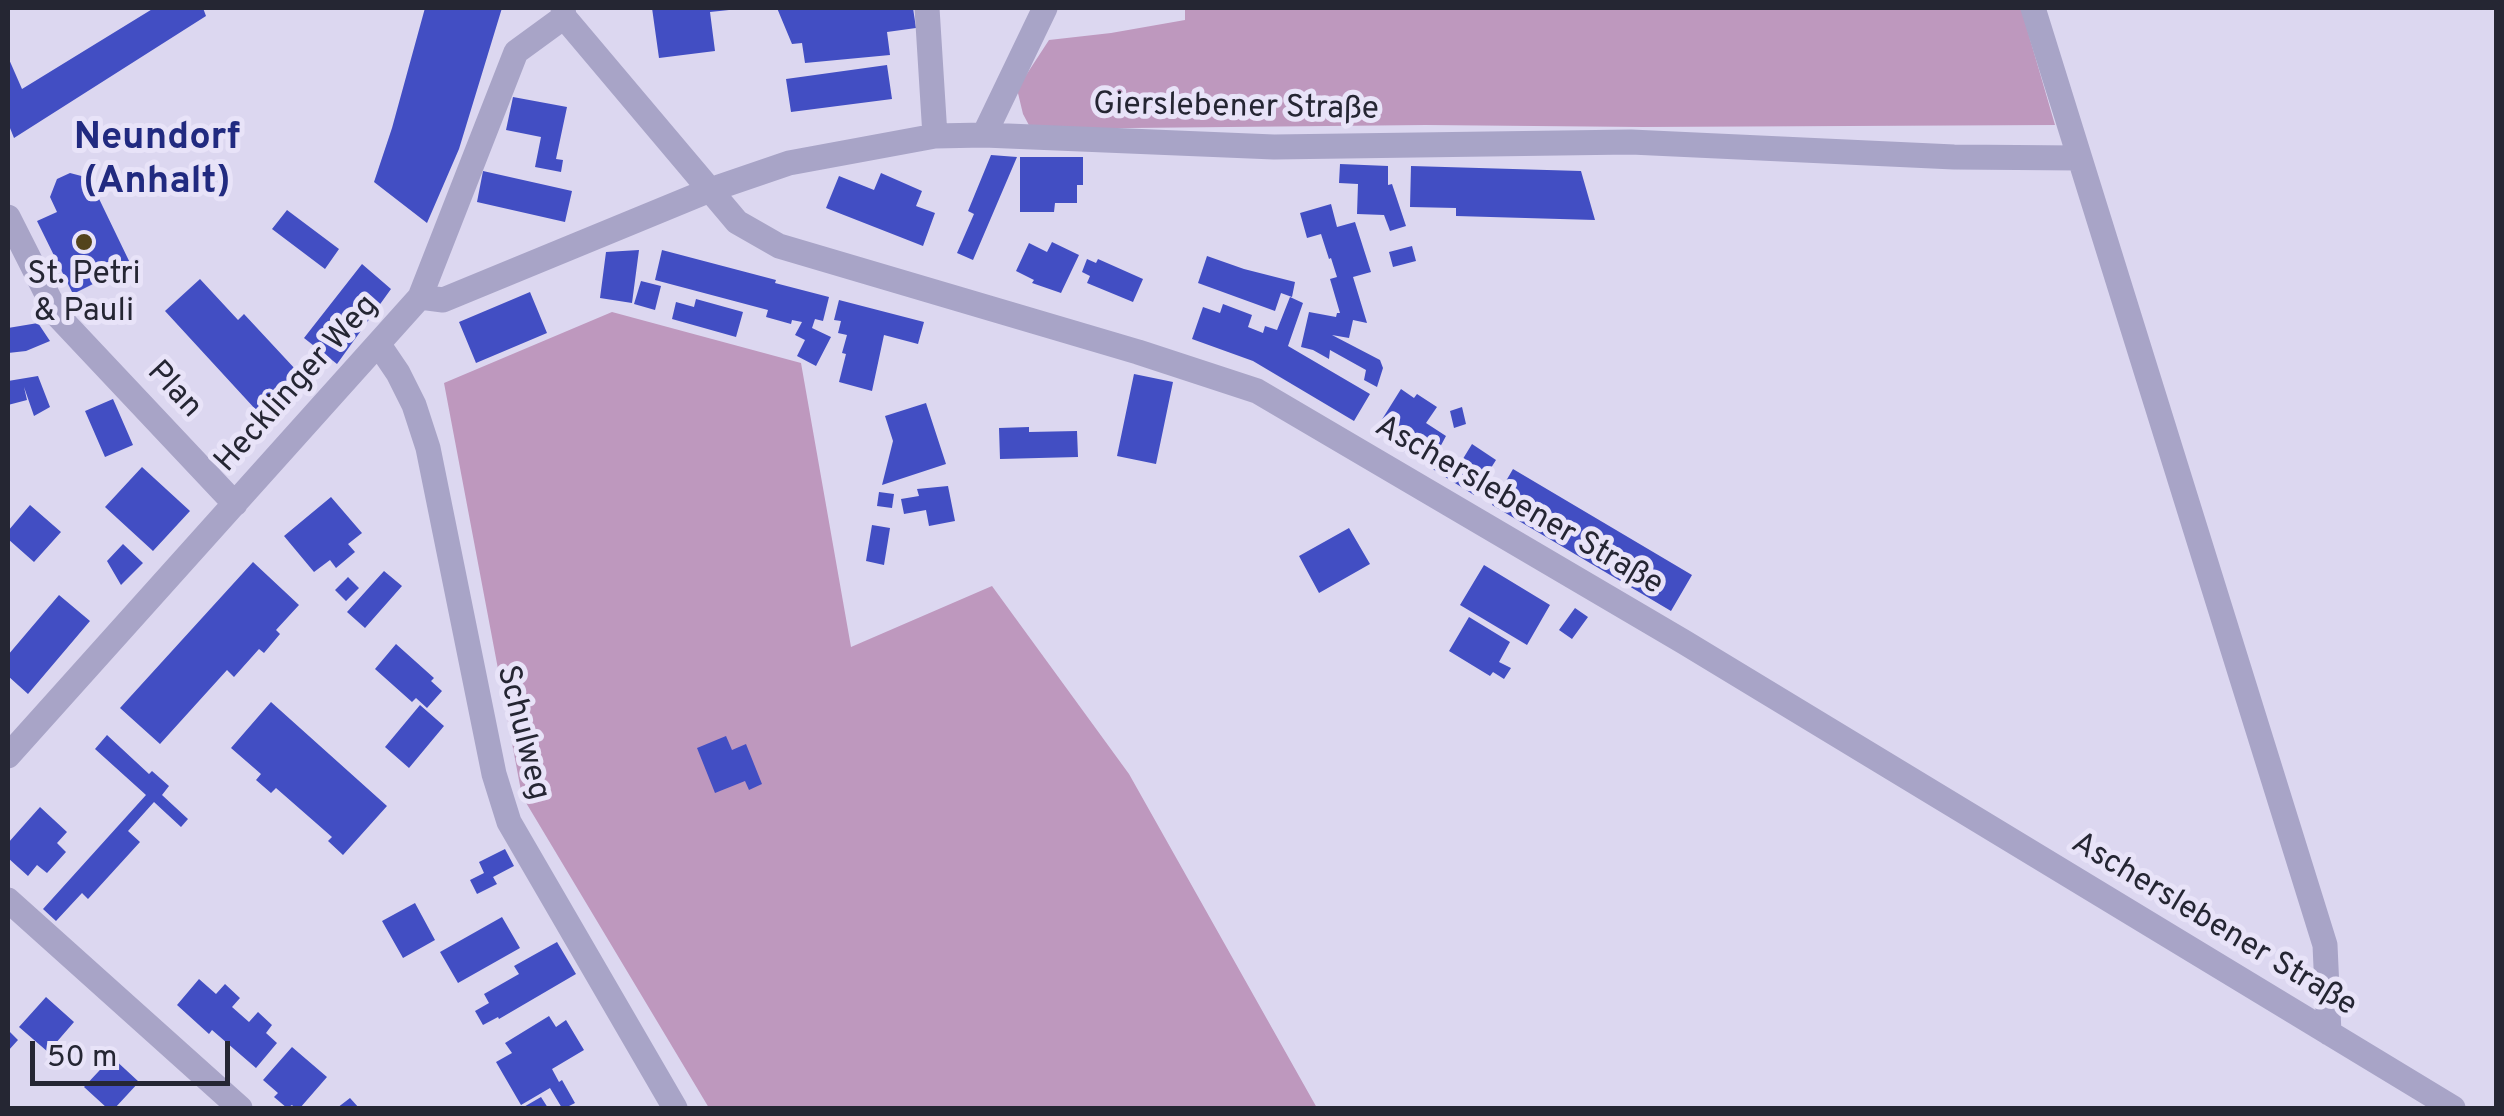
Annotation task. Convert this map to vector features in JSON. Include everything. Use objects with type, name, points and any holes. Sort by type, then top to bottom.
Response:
[{"type":"street","points":[[927,8],[935,136]]},
{"type":"street","points":[[984,135],[1045,8]]},
{"type":"street","points":[[2033,8],[2325,945],[2328,1034]]},
{"type":"street","name":"Ascherslebener Straße","points":[[563,12],[737,222],[779,246],[1257,391],[1684,642],[2453,1108]]},
{"type":"street","name":"Hecklinger Weg","points":[[8,756],[420,297],[516,52],[563,12]]},
{"type":"street","name":"Gierslebener Straße","points":[[420,297],[443,300],[710,190],[789,163],[935,136],[1274,147],[1631,142],[1954,157],[2079,158]]},
{"type":"street","name":"Plan","points":[[8,217],[58,316],[235,504]]},
{"type":"street","name":"Schulweg","points":[[379,345],[406,389],[428,448],[494,774],[509,822],[675,1108]]},
{"type":"street","points":[[8,900],[240,1108]]},
{"type":"shaded area","points":[[1185,8],[2021,8],[2055,125],[1031,129],[1017,89],[1049,40],[1185,20]]},
{"type":"shaded area","points":[[612,312],[801,363],[851,647],[992,586],[1129,774],[1317,1108],[709,1108],[522,796],[444,383]]},
{"type":"building","points":[[154,8],[203,8],[206,16],[14,138],[8,123],[8,57],[22,89]]},
{"type":"building","points":[[425,8],[502,8],[459,149],[427,223],[374,182]]},
{"type":"building","points":[[652,8],[729,10],[710,12],[715,51],[659,58]]},
{"type":"building","points":[[777,8],[913,8],[916,28],[887,32],[890,55],[805,63],[802,43],[792,44]]},
{"type":"building","points":[[887,65],[892,99],[791,112],[786,79]]},
{"type":"building","points":[[513,97],[567,107],[556,159],[563,160],[561,172],[535,167],[541,137],[506,130]]},
{"type":"building","points":[[991,155],[1017,157],[973,260],[957,253],[974,214],[968,211]]},
{"type":"building","points":[[1020,157],[1083,157],[1083,185],[1077,185],[1077,203],[1055,203],[1054,212],[1020,212]]},
{"type":"building","points":[[1340,164],[1388,166],[1388,185],[1392,184],[1406,226],[1390,231],[1384,215],[1357,214],[1358,184],[1339,183]]},
{"type":"building","points":[[1411,166],[1581,171],[1595,220],[1456,216],[1456,208],[1410,207]]},
{"type":"building","points":[[483,171],[572,191],[565,222],[477,202]]},
{"type":"building","name":"St. Petri & Pauli","points":[[70,173],[89,178],[131,265],[73,294],[37,221],[57,212],[50,197],[57,179]]},
{"type":"building","points":[[881,173],[922,191],[916,206],[935,213],[923,246],[826,208],[839,176],[874,190]]},
{"type":"building","points":[[1331,204],[1337,227],[1355,222],[1371,272],[1353,277],[1367,323],[1353,320],[1349,338],[1332,335],[1380,360],[1383,368],[1377,387],[1364,380],[1366,370],[1330,350],[1329,359],[1301,347],[1309,312],[1336,317],[1340,313],[1330,279],[1337,277],[1331,258],[1321,234],[1307,238],[1300,213]]},
{"type":"building","points":[[287,210],[339,249],[325,269],[272,229]]},
{"type":"building","points":[[1052,242],[1079,255],[1061,293],[1032,283],[1034,280],[1016,271],[1029,243],[1047,252]]},
{"type":"building","points":[[1412,246],[1416,261],[1393,267],[1389,252]]},
{"type":"building","points":[[639,250],[632,303],[600,298],[606,252]]},
{"type":"building","points":[[662,250],[829,297],[823,321],[815,319],[812,328],[831,337],[816,366],[797,356],[805,340],[795,335],[802,322],[792,320],[791,324],[766,317],[768,310],[655,280]]},
{"type":"building","points":[[1207,256],[1295,282],[1292,297],[1281,293],[1275,311],[1198,283]]},
{"type":"building","points":[[1087,259],[1096,263],[1098,259],[1143,279],[1133,302],[1087,283],[1090,276],[1082,272]]},
{"type":"building","points":[[362,264],[391,289],[337,364],[304,338]]},
{"type":"building","points":[[200,279],[238,320],[244,314],[310,385],[268,423],[165,311]]},
{"type":"building","points":[[641,281],[661,286],[655,310],[634,304]]},
{"type":"building","points":[[530,292],[547,333],[476,363],[459,322]]},
{"type":"building","points":[[1290,297],[1303,303],[1288,346],[1370,394],[1354,421],[1253,361],[1192,339],[1203,307],[1220,313],[1223,304],[1252,315],[1248,327],[1263,333],[1265,326],[1277,330]]},
{"type":"building","points":[[696,299],[743,312],[736,337],[672,319],[676,302],[694,307]]},
{"type":"building","points":[[839,300],[924,322],[918,344],[884,335],[872,391],[839,382],[847,335],[838,333],[841,321],[834,320]]},
{"type":"building","points":[[38,323],[50,341],[26,351],[8,353],[8,328]]},
{"type":"building","points":[[1134,374],[1173,382],[1156,464],[1117,456]]},
{"type":"building","points":[[38,376],[50,407],[34,416],[24,387],[27,400],[8,405],[8,381]]},
{"type":"building","points":[[1401,389],[1437,407],[1426,423],[1446,436],[1439,449],[1461,462],[1472,444],[1496,460],[1474,495],[1388,441],[1376,429]]},
{"type":"building","points":[[113,399],[133,445],[105,457],[85,411]]},
{"type":"building","points":[[926,403],[946,464],[882,485],[893,441],[885,416]]},
{"type":"building","points":[[1462,407],[1466,424],[1454,428],[1450,411]]},
{"type":"building","points":[[1029,427],[1029,432],[1077,431],[1078,457],[1000,459],[999,428]]},
{"type":"building","points":[[142,467],[190,511],[153,551],[105,507]]},
{"type":"building","points":[[1513,469],[1692,575],[1671,611],[1492,505]]},
{"type":"building","points":[[948,486],[955,521],[929,526],[926,510],[904,514],[901,499],[919,496],[917,489]]},
{"type":"building","points":[[879,492],[894,494],[892,508],[877,506]]},
{"type":"building","points":[[331,497],[362,533],[348,544],[355,552],[336,568],[330,560],[314,572],[284,536]]},
{"type":"building","points":[[30,505],[61,532],[34,562],[8,539],[8,531]]},
{"type":"building","points":[[872,525],[890,528],[884,565],[866,561]]},
{"type":"building","points":[[1349,528],[1370,564],[1319,593],[1299,556]]},
{"type":"building","points":[[123,544],[143,563],[121,585],[107,561]]},
{"type":"building","points":[[253,562],[299,605],[276,630],[280,634],[264,653],[259,649],[234,677],[227,670],[160,744],[120,708]]},
{"type":"building","points":[[1484,565],[1550,605],[1527,645],[1460,605]]},
{"type":"building","points":[[384,571],[402,586],[365,628],[347,612]]},
{"type":"building","points":[[348,577],[359,588],[346,601],[335,590]]},
{"type":"building","points":[[59,595],[90,621],[28,694],[8,676],[8,655]]},
{"type":"building","points":[[1575,608],[1588,617],[1572,639],[1559,630]]},
{"type":"building","points":[[1469,617],[1510,642],[1499,662],[1511,668],[1504,679],[1493,672],[1490,676],[1449,651]]},
{"type":"building","points":[[396,644],[434,678],[431,681],[442,691],[427,708],[416,698],[412,702],[375,669]]},
{"type":"building","points":[[271,702],[387,806],[343,855],[328,841],[332,837],[276,788],[271,793],[256,780],[261,774],[231,748]]},
{"type":"building","points":[[420,705],[444,726],[409,768],[385,747]]},
{"type":"building","points":[[107,735],[149,774],[152,771],[169,786],[162,795],[188,819],[181,827],[154,802],[128,831],[140,842],[88,899],[82,893],[56,921],[43,909],[146,795],[95,749]]},
{"type":"building","points":[[726,736],[732,750],[746,744],[762,784],[749,790],[745,781],[715,793],[697,748]]},
{"type":"building","points":[[40,807],[67,832],[57,843],[66,852],[47,873],[37,865],[28,876],[8,858],[8,843]]},
{"type":"building","points":[[505,849],[514,866],[493,877],[497,884],[477,894],[470,880],[484,873],[479,862]]},
{"type":"building","points":[[415,903],[435,940],[403,958],[382,921]]},
{"type":"building","points":[[502,917],[520,948],[458,983],[440,952]]},
{"type":"building","points":[[557,942],[576,974],[483,1025],[475,1011],[489,1003],[484,994],[519,974],[514,966]]},
{"type":"building","points":[[199,979],[216,994],[225,984],[240,998],[232,1007],[249,1022],[258,1012],[272,1025],[266,1033],[277,1043],[256,1068],[177,1005]]},
{"type":"building","points":[[46,997],[74,1022],[48,1052],[19,1027]]},
{"type":"building","points":[[549,1016],[556,1027],[566,1020],[584,1050],[552,1069],[575,1103],[565,1108],[550,1088],[521,1105],[496,1062],[512,1053],[505,1043]]},
{"type":"building","points":[[8,1030],[18,1040],[8,1051]]},
{"type":"building","points":[[292,1047],[327,1077],[300,1108],[287,1108],[263,1080]]},
{"type":"building","points":[[112,1057],[139,1082],[115,1108],[107,1108],[84,1087]]},
{"type":"building","points":[[541,1097],[548,1108],[522,1108]]},
{"type":"building","points":[[350,1098],[359,1108],[337,1108]]},
{"type":"place","name":"St. Petri & Pauli","points":[[84,242]]},
{"type":"district","name":"Neundorf (Anhalt)","points":[[157,162]]}]
